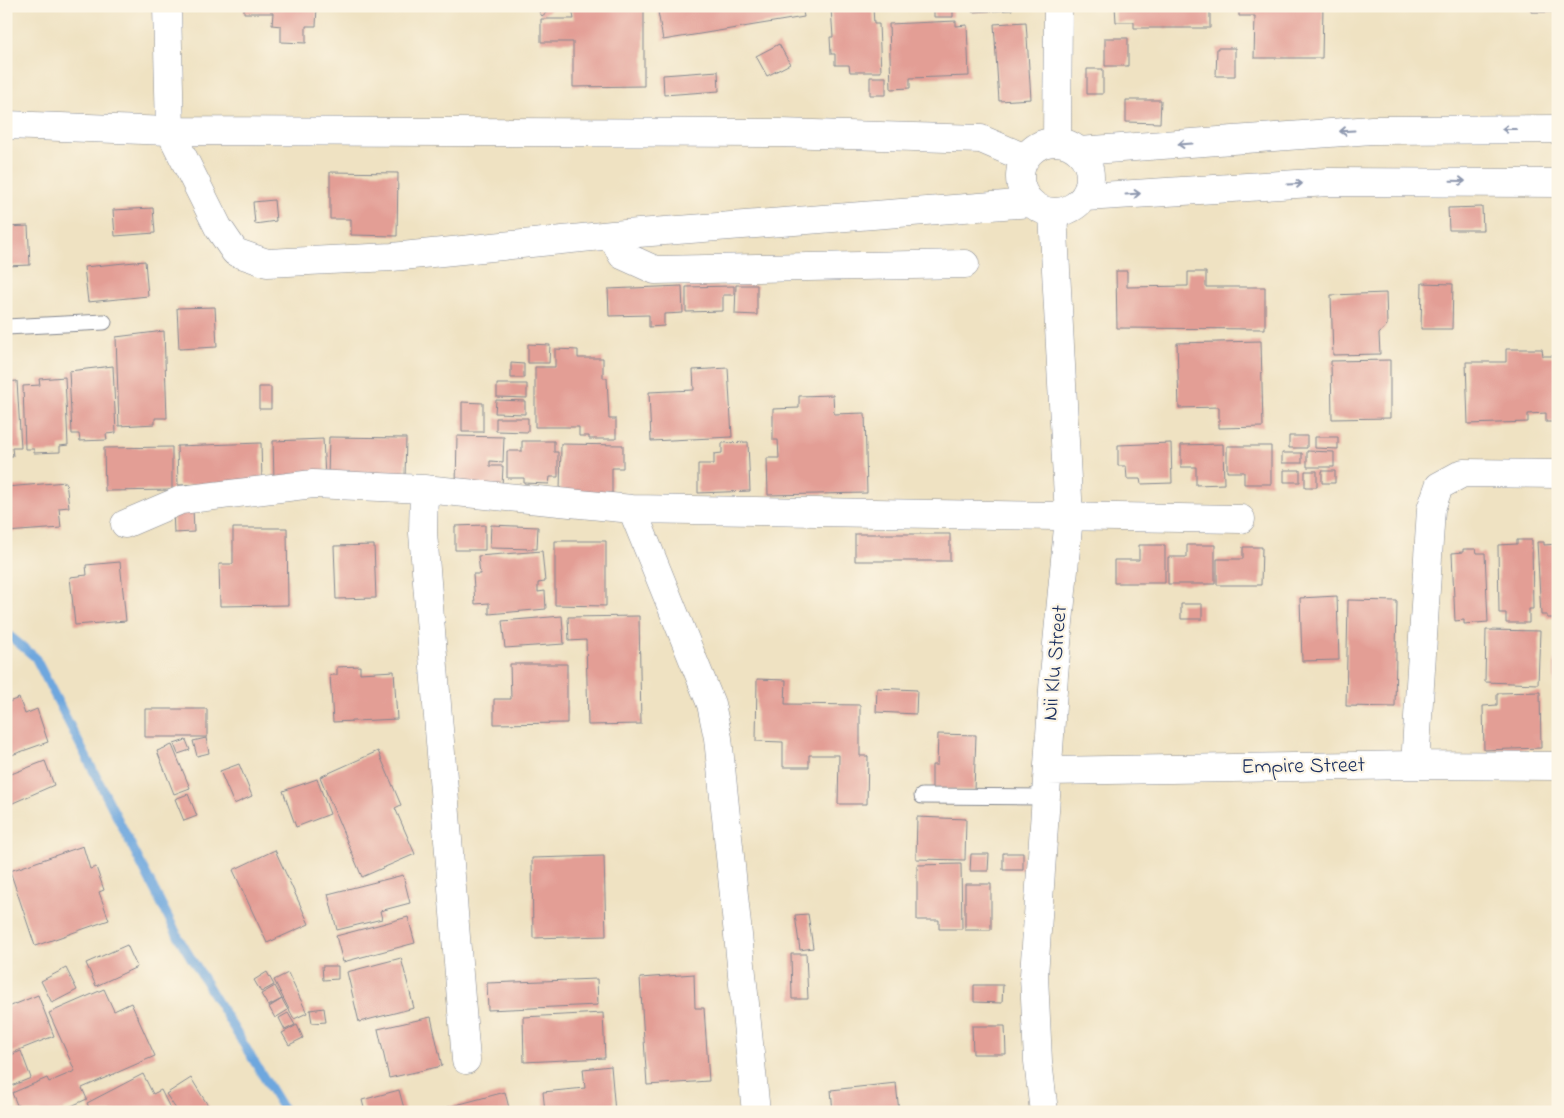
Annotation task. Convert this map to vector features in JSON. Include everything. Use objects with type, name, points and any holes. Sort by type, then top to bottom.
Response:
[{"type":"street","points":[[167,6],[170,131],[218,227],[235,252],[267,263],[392,257],[612,235],[1042,208],[1065,212],[1076,206],[1084,197],[1089,186],[1090,174],[1086,161],[1068,147],[1058,6]]},
{"type":"street","points":[[6,125],[170,131],[780,133],[980,139],[1025,158]]},
{"type":"street","points":[[1042,208],[1023,193],[1020,182],[1020,169],[1025,158],[1044,143],[1068,147],[1372,130],[1558,129]]},
{"type":"street","points":[[1084,197],[1329,182],[1558,182]]},
{"type":"street","name":"Nii Klu Street","points":[[1042,208],[1069,517],[1054,675],[1034,976],[1038,1061],[1044,1112]]},
{"type":"street","points":[[612,235],[622,255],[655,270],[965,264]]},
{"type":"street","points":[[1415,765],[1431,509],[1439,486],[1463,474],[1558,474]]},
{"type":"street","points":[[125,524],[181,500],[313,484],[424,489],[632,509],[1241,519]]},
{"type":"street","points":[[424,489],[423,534],[466,1060]]},
{"type":"street","points":[[632,509],[711,704],[718,738],[756,1112]]},
{"type":"street","name":"Empire Street","points":[[1048,771],[1415,765],[1558,766]]},
{"type":"lane","points":[[6,327],[104,322]]},
{"type":"lane","points":[[922,796],[1046,797]]},
{"type":"building","points":[[244,6],[317,6],[316,26],[306,26],[306,43],[281,42],[281,26],[272,25],[273,13],[244,13]]},
{"type":"building","points":[[535,6],[555,6],[542,16]]},
{"type":"building","points":[[567,6],[644,6],[644,86],[573,87],[573,42],[541,42],[541,19],[574,19]]},
{"type":"building","points":[[657,6],[802,6],[804,17],[663,40]]},
{"type":"building","points":[[934,6],[953,6],[953,17],[934,17]]},
{"type":"building","points":[[972,6],[1011,6],[1012,10],[972,12]]},
{"type":"building","points":[[1115,6],[1210,6],[1210,28],[1134,28],[1134,22],[1116,22]]},
{"type":"building","points":[[1239,6],[1323,6],[1322,58],[1254,58],[1255,16],[1239,16]]},
{"type":"building","points":[[1531,6],[1558,6],[1558,12],[1531,12]]},
{"type":"building","points":[[871,7],[871,9],[873,8],[874,24],[879,24],[881,72],[850,72],[849,65],[835,65],[835,54],[831,54],[830,37],[833,37],[831,8]]},
{"type":"building","points":[[956,21],[956,26],[967,25],[969,76],[910,78],[910,88],[891,89],[889,24]]},
{"type":"building","points":[[1026,22],[1031,99],[999,101],[994,24]]},
{"type":"building","points":[[1105,38],[1128,38],[1128,66],[1105,66]]},
{"type":"building","points":[[779,44],[790,64],[767,76],[756,56]]},
{"type":"building","points":[[1217,48],[1235,48],[1235,76],[1216,76]]},
{"type":"building","points":[[1087,69],[1103,69],[1103,94],[1087,94]]},
{"type":"building","points":[[718,71],[719,91],[664,95],[663,75]]},
{"type":"building","points":[[870,77],[886,77],[886,95],[870,95]]},
{"type":"building","points":[[1126,100],[1161,100],[1160,123],[1126,122]]},
{"type":"building","points":[[330,172],[398,173],[397,236],[351,235],[351,219],[330,219]]},
{"type":"building","points":[[274,200],[276,221],[255,224],[253,202]]},
{"type":"building","points":[[1482,207],[1483,230],[1449,230],[1448,208]]},
{"type":"building","points":[[153,208],[155,233],[115,236],[113,210]]},
{"type":"building","points":[[28,226],[30,265],[6,266],[6,227]]},
{"type":"building","points":[[145,261],[148,296],[88,302],[84,267]]},
{"type":"building","points":[[1116,271],[1127,271],[1127,287],[1188,286],[1188,272],[1206,272],[1206,287],[1265,287],[1265,329],[1117,328]]},
{"type":"building","points":[[1422,283],[1453,284],[1452,329],[1421,329]]},
{"type":"building","points":[[736,285],[757,285],[757,315],[735,314]]},
{"type":"building","points":[[682,286],[683,313],[664,314],[664,326],[649,327],[649,315],[609,316],[608,289]]},
{"type":"building","points":[[734,286],[734,295],[723,295],[723,311],[686,312],[686,287]]},
{"type":"building","points":[[1386,293],[1387,325],[1379,334],[1380,354],[1333,355],[1331,295]]},
{"type":"building","points":[[215,307],[217,347],[179,349],[177,308]]},
{"type":"building","points":[[164,331],[167,418],[155,418],[155,424],[119,426],[116,337]]},
{"type":"building","points":[[1261,341],[1263,427],[1219,428],[1219,407],[1179,408],[1177,343]]},
{"type":"building","points":[[528,344],[550,345],[549,363],[528,363]]},
{"type":"building","points":[[555,349],[578,350],[578,358],[603,358],[603,378],[607,378],[609,419],[616,419],[616,439],[589,439],[589,436],[579,436],[579,427],[535,427],[535,367],[555,367]]},
{"type":"building","points":[[1506,349],[1542,349],[1543,356],[1558,356],[1558,422],[1546,422],[1546,413],[1528,414],[1528,422],[1468,424],[1466,362],[1506,362]]},
{"type":"building","points":[[1390,360],[1390,418],[1332,419],[1331,361]]},
{"type":"building","points":[[511,363],[524,364],[524,378],[511,378]]},
{"type":"building","points":[[113,366],[116,433],[106,434],[107,440],[80,441],[79,434],[72,434],[69,371]]},
{"type":"building","points":[[728,368],[732,437],[651,441],[649,392],[694,390],[693,370]]},
{"type":"building","points":[[65,377],[68,445],[60,446],[60,452],[34,453],[34,449],[25,449],[23,386],[40,385],[39,379]]},
{"type":"building","points":[[17,381],[21,448],[12,448],[13,456],[6,456],[6,382]]},
{"type":"building","points":[[497,384],[527,384],[527,398],[497,397]]},
{"type":"building","points":[[259,387],[271,387],[271,409],[259,409]]},
{"type":"building","points":[[833,395],[834,414],[865,413],[867,493],[768,495],[767,458],[779,458],[778,440],[773,440],[773,409],[799,408],[799,396]]},
{"type":"building","points":[[496,400],[525,401],[525,414],[495,413]]},
{"type":"building","points":[[462,402],[483,403],[483,432],[462,432]]},
{"type":"building","points":[[496,418],[528,418],[528,432],[496,431]]},
{"type":"building","points":[[457,436],[504,437],[503,462],[490,461],[490,466],[503,466],[502,487],[456,486]]},
{"type":"building","points":[[1289,436],[1307,436],[1307,448],[1289,448]]},
{"type":"building","points":[[329,437],[406,438],[405,478],[328,477]]},
{"type":"building","points":[[1315,437],[1338,437],[1338,449],[1315,448]]},
{"type":"building","points":[[323,439],[325,477],[274,480],[273,441]]},
{"type":"building","points":[[522,441],[554,441],[554,452],[558,452],[558,477],[550,477],[549,484],[524,483],[524,478],[507,478],[507,451],[522,451]]},
{"type":"building","points":[[748,442],[750,491],[698,493],[698,464],[714,464],[714,454],[722,453],[722,443]]},
{"type":"building","points":[[261,443],[262,482],[178,485],[177,446]]},
{"type":"building","points":[[1171,443],[1172,483],[1141,484],[1140,479],[1127,479],[1126,466],[1118,466],[1118,445]]},
{"type":"building","points":[[561,444],[623,445],[623,468],[612,468],[612,493],[560,492]]},
{"type":"building","points":[[1223,444],[1224,484],[1196,485],[1196,467],[1181,467],[1181,445]]},
{"type":"building","points":[[1227,446],[1271,446],[1271,484],[1244,484],[1244,472],[1227,472]]},
{"type":"building","points":[[172,447],[172,490],[105,491],[104,448]]},
{"type":"building","points":[[1307,451],[1334,452],[1334,467],[1307,467]]},
{"type":"building","points":[[1282,453],[1302,453],[1302,463],[1282,463]]},
{"type":"building","points":[[1284,470],[1300,470],[1300,482],[1284,482]]},
{"type":"building","points":[[1305,471],[1317,471],[1317,487],[1305,487]]},
{"type":"building","points":[[1322,471],[1335,471],[1335,483],[1322,483]]},
{"type":"building","points":[[66,482],[69,507],[59,508],[61,528],[6,532],[6,487]]},
{"type":"building","points":[[193,508],[194,532],[174,533],[173,509]]},
{"type":"building","points":[[485,525],[485,550],[455,550],[455,526]]},
{"type":"building","points":[[491,525],[538,527],[537,549],[490,548]]},
{"type":"building","points":[[233,528],[287,528],[288,605],[220,606],[219,564],[233,564]]},
{"type":"building","points":[[855,534],[950,534],[950,561],[855,561]]},
{"type":"building","points":[[1517,540],[1532,540],[1533,609],[1529,609],[1529,623],[1506,623],[1506,613],[1499,613],[1498,545],[1517,544]]},
{"type":"building","points":[[555,541],[606,541],[606,606],[555,605]]},
{"type":"building","points":[[1537,542],[1544,542],[1544,545],[1558,544],[1558,618],[1547,618],[1547,615],[1541,615]]},
{"type":"building","points":[[374,545],[376,598],[336,599],[334,546]]},
{"type":"building","points":[[1139,545],[1165,545],[1165,583],[1114,583],[1114,560],[1139,560]]},
{"type":"building","points":[[1187,545],[1215,545],[1215,584],[1168,584],[1168,557],[1187,557]]},
{"type":"building","points":[[1243,547],[1262,547],[1261,585],[1217,585],[1217,559],[1243,559]]},
{"type":"building","points":[[1463,549],[1476,549],[1477,553],[1485,553],[1488,622],[1464,624],[1464,620],[1455,621],[1452,553],[1463,552]]},
{"type":"building","points":[[542,551],[545,582],[538,583],[538,592],[545,591],[546,609],[489,614],[489,603],[475,604],[473,574],[480,574],[478,556]]},
{"type":"building","points":[[120,562],[126,621],[75,625],[70,577],[87,575],[86,565]]},
{"type":"building","points":[[1337,596],[1339,660],[1302,661],[1300,598]]},
{"type":"building","points":[[1348,600],[1397,601],[1395,707],[1346,706]]},
{"type":"building","points":[[1181,604],[1202,604],[1202,619],[1181,619]]},
{"type":"building","points":[[562,616],[564,644],[505,648],[502,621]]},
{"type":"building","points":[[639,616],[641,724],[588,725],[586,640],[569,641],[568,617]]},
{"type":"building","points":[[1486,630],[1540,631],[1538,684],[1485,682]]},
{"type":"building","points":[[1554,660],[1558,660],[1558,711],[1555,711]]},
{"type":"building","points":[[510,664],[567,664],[567,723],[494,724],[494,699],[511,699]]},
{"type":"building","points":[[360,666],[360,673],[394,671],[397,719],[333,722],[330,675],[337,675],[337,667]]},
{"type":"building","points":[[757,679],[786,680],[785,704],[860,705],[860,756],[868,756],[867,804],[838,804],[839,755],[809,755],[809,767],[783,767],[783,742],[756,741]]},
{"type":"building","points":[[877,688],[917,690],[916,714],[876,712]]},
{"type":"building","points":[[1540,692],[1541,748],[1484,750],[1483,706],[1497,705],[1497,693]]},
{"type":"building","points":[[19,698],[25,714],[37,709],[48,742],[6,757],[6,703]]},
{"type":"building","points":[[145,709],[207,709],[207,737],[145,737]]},
{"type":"building","points":[[938,734],[976,735],[974,790],[932,789],[932,765],[937,765]]},
{"type":"building","points":[[206,738],[209,753],[197,756],[193,741]]},
{"type":"building","points":[[186,740],[190,750],[178,754],[174,744]]},
{"type":"building","points":[[172,745],[190,788],[174,794],[157,751]]},
{"type":"building","points":[[378,751],[401,805],[395,808],[415,854],[362,877],[320,777]]},
{"type":"building","points":[[45,761],[54,785],[6,806],[6,776]]},
{"type":"building","points":[[239,764],[252,796],[234,804],[220,771]]},
{"type":"building","points":[[317,779],[330,814],[296,827],[283,791]]},
{"type":"building","points":[[188,794],[197,816],[184,821],[175,799]]},
{"type":"building","points":[[917,817],[966,819],[965,860],[916,859]]},
{"type":"building","points":[[83,846],[90,869],[96,867],[104,890],[99,892],[109,920],[35,946],[10,871]]},
{"type":"building","points":[[275,850],[309,924],[267,943],[233,870]]},
{"type":"building","points":[[1003,853],[1023,853],[1023,870],[1003,870]]},
{"type":"building","points":[[971,854],[989,854],[988,871],[970,871]]},
{"type":"building","points":[[604,856],[606,936],[533,938],[532,858]]},
{"type":"building","points":[[961,864],[962,929],[939,929],[939,920],[917,920],[917,865]]},
{"type":"building","points":[[403,875],[410,903],[380,911],[382,919],[337,930],[328,894]]},
{"type":"building","points":[[965,884],[991,884],[991,930],[965,930]]},
{"type":"building","points":[[808,914],[813,948],[800,950],[795,915]]},
{"type":"building","points":[[408,917],[415,943],[343,962],[336,936]]},
{"type":"building","points":[[127,945],[137,967],[96,986],[86,963]]},
{"type":"building","points":[[791,954],[806,954],[808,999],[792,999]]},
{"type":"building","points":[[401,958],[414,1008],[359,1022],[347,972]]},
{"type":"building","points":[[322,966],[338,966],[338,979],[323,980]]},
{"type":"building","points":[[66,968],[77,990],[52,1003],[41,981]]},
{"type":"building","points":[[267,972],[274,985],[261,992],[254,980]]},
{"type":"building","points":[[288,973],[307,1013],[294,1019],[274,980]]},
{"type":"building","points":[[694,974],[695,1008],[704,1008],[709,1081],[647,1085],[640,978]]},
{"type":"building","points":[[597,979],[598,1005],[488,1010],[487,983]]},
{"type":"building","points":[[974,985],[1003,985],[1002,1003],[974,1002]]},
{"type":"building","points":[[275,986],[282,999],[268,1006],[261,994]]},
{"type":"building","points":[[104,989],[114,1011],[131,1003],[155,1056],[82,1088],[87,1099],[58,1112],[20,1112],[12,1093],[47,1078],[49,1082],[75,1071],[49,1013]]},
{"type":"building","points":[[38,995],[54,1036],[6,1055],[6,1008]]},
{"type":"building","points":[[282,999],[288,1010],[275,1018],[269,1007]]},
{"type":"building","points":[[324,1008],[326,1022],[312,1023],[310,1010]]},
{"type":"building","points":[[288,1013],[295,1025],[285,1030],[279,1018]]},
{"type":"building","points":[[603,1013],[605,1058],[524,1062],[523,1017]]},
{"type":"building","points":[[431,1017],[442,1066],[389,1078],[378,1029]]},
{"type":"building","points":[[297,1025],[303,1038],[289,1045],[282,1033]]},
{"type":"building","points":[[972,1026],[1005,1026],[1006,1054],[973,1054]]},
{"type":"building","points":[[21,1051],[31,1078],[6,1088],[6,1057]]},
{"type":"building","points":[[611,1066],[615,1112],[545,1112],[543,1092],[585,1088],[583,1069]]},
{"type":"building","points":[[143,1074],[153,1094],[161,1090],[172,1112],[91,1112],[87,1103]]},
{"type":"building","points":[[191,1078],[212,1112],[178,1112],[166,1094]]},
{"type":"building","points":[[896,1083],[899,1112],[833,1112],[831,1090]]},
{"type":"building","points":[[399,1090],[405,1112],[365,1112],[362,1100]]},
{"type":"building","points":[[505,1092],[510,1112],[441,1112],[441,1109]]},
{"type":"waterway","points":[[6,633],[35,657],[180,940],[285,1112]]}]
